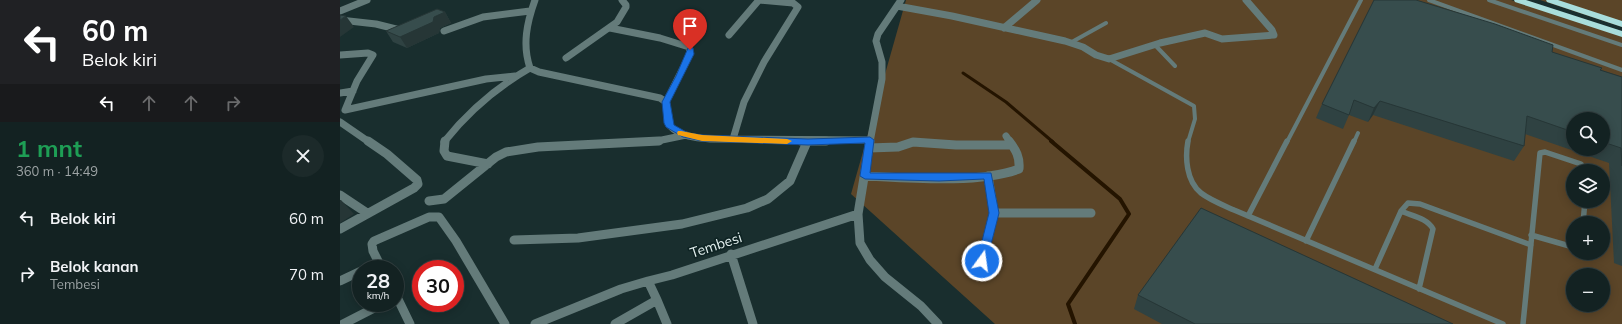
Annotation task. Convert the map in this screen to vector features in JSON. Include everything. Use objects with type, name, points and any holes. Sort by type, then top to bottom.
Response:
[{"type":"highway","points":[[1518,0],[1622,34]]},
{"type":"highway","points":[[1550,0],[1622,24]]},
{"type":"street","points":[[340,11],[367,0]]},
{"type":"street","points":[[535,0],[530,11],[526,45],[530,68],[540,72],[649,95],[660,98],[666,102]]},
{"type":"street","points":[[566,58],[610,28],[623,15],[626,5],[622,0]]},
{"type":"street","points":[[729,35],[759,0],[793,3],[798,7],[764,62],[747,96],[733,139]]},
{"type":"street","points":[[1004,28],[1035,0]]},
{"type":"street","points":[[938,324],[921,306],[885,276],[870,260],[860,243],[858,214],[883,70],[876,41],[878,34],[899,3],[1070,43],[1083,47],[1096,55],[1109,59],[1155,45],[1205,33],[1222,39],[1274,35],[1272,30],[1246,0]]},
{"type":"street","points":[[444,31],[483,17],[530,11]]},
{"type":"street","points":[[340,20],[376,24],[405,31]]},
{"type":"street","points":[[610,28],[660,38],[689,47],[690,54],[666,102],[668,123],[671,127],[686,135],[702,138],[869,144],[898,147],[913,142],[956,145],[1012,145]]},
{"type":"street","points":[[340,55],[373,54],[343,111]]},
{"type":"street","points":[[488,164],[447,156],[444,151],[444,142],[465,118],[515,76],[530,68]]},
{"type":"street","points":[[343,111],[486,79],[515,76]]},
{"type":"street","points":[[340,93],[353,91]]},
{"type":"street","points":[[340,122],[387,154],[417,180],[418,184],[414,188],[340,229]]},
{"type":"street","points":[[429,201],[444,199],[496,157],[521,149],[657,141],[686,135]]},
{"type":"street","points":[[865,176],[939,178],[988,176],[1012,173],[1019,169],[1020,161],[1017,151],[1006,136]]},
{"type":"street","points":[[514,240],[578,238],[682,224],[747,208],[768,199],[790,181],[808,142]]},
{"type":"street","points":[[982,261],[994,213],[988,176]]},
{"type":"street","points":[[340,195],[367,213]]},
{"type":"street","points":[[994,213],[1091,213]]},
{"type":"street","name":"Tembesi","points":[[535,324],[621,289],[672,275],[731,254],[858,214]]},
{"type":"street","points":[[378,260],[372,246],[377,239],[429,217],[439,217],[456,241],[505,324]]},
{"type":"street","points":[[731,254],[753,324]]},
{"type":"street","points":[[340,281],[352,275]]},
{"type":"street","points":[[648,281],[667,324]]},
{"type":"street","points":[[615,324],[657,300]]},
{"type":"street","points":[[343,324],[366,312]]},
{"type":"street","points":[[404,312],[410,324]]},
{"type":"lane","points":[[1248,216],[1361,0]]},
{"type":"lane","points":[[1430,0],[1622,70]]},
{"type":"lane","points":[[1489,0],[1622,45]]},
{"type":"lane","points":[[1070,43],[1106,23]]},
{"type":"lane","points":[[1155,45],[1175,66]]},
{"type":"lane","points":[[1109,59],[1194,106],[1196,112],[1188,143],[1188,165],[1192,181],[1197,190],[1202,194],[1248,216],[1502,324]]},
{"type":"lane","points":[[1306,241],[1358,133]]},
{"type":"lane","points":[[1522,324],[1540,152],[1545,152],[1580,164]]},
{"type":"lane","points":[[1375,269],[1401,211],[1408,202],[1420,204],[1531,245]]},
{"type":"lane","points":[[1401,211],[1427,221],[1432,225],[1433,229],[1419,289]]},
{"type":"lane","points":[[1531,235],[1566,245]]},
{"type":"shaded area","points":[[906,0],[1511,0],[1622,36],[1622,324],[995,324],[851,194]]},
{"type":"shaded area","points":[[1540,0],[1622,0],[1622,27]]},
{"type":"building","points":[[1374,0],[1416,0],[1495,24],[1553,45],[1552,52],[1602,68],[1600,70],[1622,77],[1622,166],[1621,148],[1610,144],[1610,112],[1566,112],[1566,130],[1527,116],[1524,146],[1380,101],[1374,108],[1354,100],[1349,115],[1322,104]]},
{"type":"building","points":[[437,9],[445,12],[434,17],[433,22],[400,37],[386,31]]},
{"type":"building","points":[[340,15],[346,16],[340,20]]},
{"type":"building","points":[[1201,208],[1453,324],[1195,324],[1138,295]]},
{"type":"waterway","points":[[963,73],[1006,102],[1053,142]]},
{"type":"waterway","points":[[1051,141],[1120,199],[1129,214],[1068,304],[1075,324]]},
{"type":"slow traffic","points":[[681,133],[702,138],[787,141]]},
{"type":"route","points":[[690,50],[690,54],[680,76],[666,102],[668,107],[668,123],[677,132],[702,138],[772,141],[808,142],[870,140],[865,176],[939,178],[988,176],[994,213],[982,261]]}]
